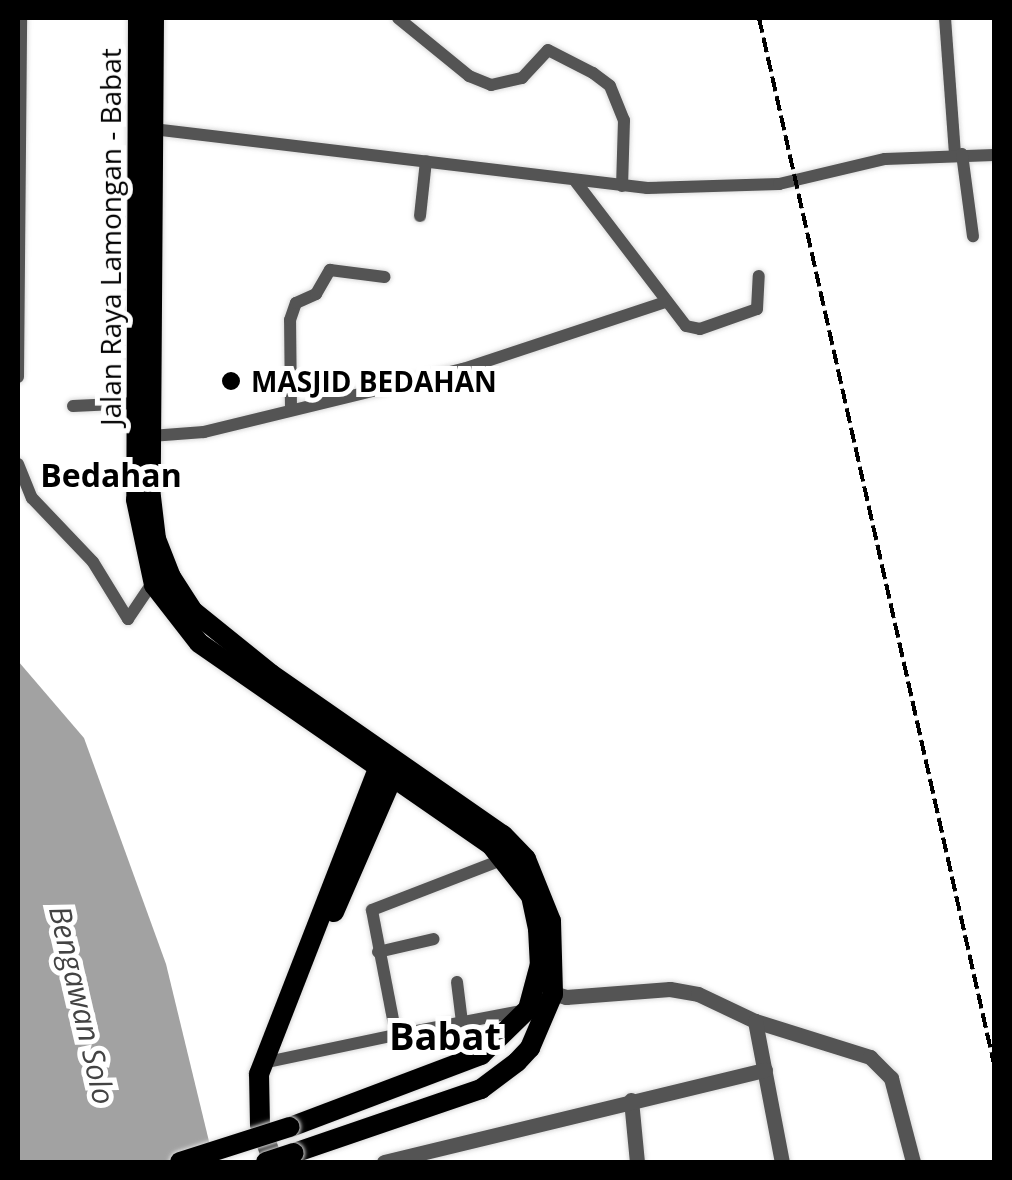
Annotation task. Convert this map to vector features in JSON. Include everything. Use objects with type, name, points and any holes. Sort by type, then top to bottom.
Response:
[{"type":"highway","name":"Jalan Raya Lamongan - Babat","points":[[138,18],[136,500],[153,582],[199,643],[388,765]]},
{"type":"highway","name":"Jalan Raya Lamongan - Babat","points":[[154,18],[151,436],[156,538],[186,603],[388,765]]},
{"type":"highway","points":[[180,1162],[461,1068],[544,990],[531,896],[504,859],[465,823],[388,765]]},
{"type":"highway","points":[[388,765],[488,824],[526,860],[551,922],[544,990],[530,1048],[481,1089],[269,1162],[258,1102],[263,1063],[308,956],[319,948],[388,765]]},
{"type":"street","points":[[18,377],[21,18]]},
{"type":"street","points":[[398,18],[469,76],[491,85],[522,78],[548,50],[593,73],[610,86],[624,120],[622,186]]},
{"type":"street","points":[[945,18],[959,154],[973,236]]},
{"type":"street","points":[[153,129],[622,186],[779,184],[885,159],[994,156]]},
{"type":"street","points":[[420,216],[426,161]]},
{"type":"street","points":[[576,182],[686,326],[700,329],[758,308],[759,276]]},
{"type":"street","points":[[292,410],[290,320],[296,303],[316,294],[330,270],[385,277]]},
{"type":"street","points":[[151,436],[204,432],[463,369],[666,302]]},
{"type":"street","points":[[73,406],[136,403]]},
{"type":"street","points":[[18,464],[32,498],[93,562],[128,619],[153,582]]},
{"type":"street","points":[[396,1035],[372,910],[504,859]]},
{"type":"street","points":[[378,952],[434,939]]},
{"type":"street","points":[[458,982],[462,1022]]},
{"type":"street","points":[[544,990],[670,989],[718,1000],[756,1021],[882,1064],[912,1162]]},
{"type":"street","points":[[263,1063],[528,1009]]},
{"type":"street","points":[[756,1021],[782,1162]]},
{"type":"street","points":[[384,1162],[765,1070]]},
{"type":"street","points":[[631,1100],[638,1162]]},
{"type":"water","name":"Bengawan Solo","points":[[18,661],[84,738],[166,964],[214,1162],[18,1162]]},
{"type":"railway","points":[[759,18],[994,1064]]},
{"type":"place","name":"MASJID BEDAHAN","points":[[231,381]]},
{"type":"district","name":"Bedahan","points":[[111,475]]},
{"type":"district","name":"Babat","points":[[445,1036]]}]
